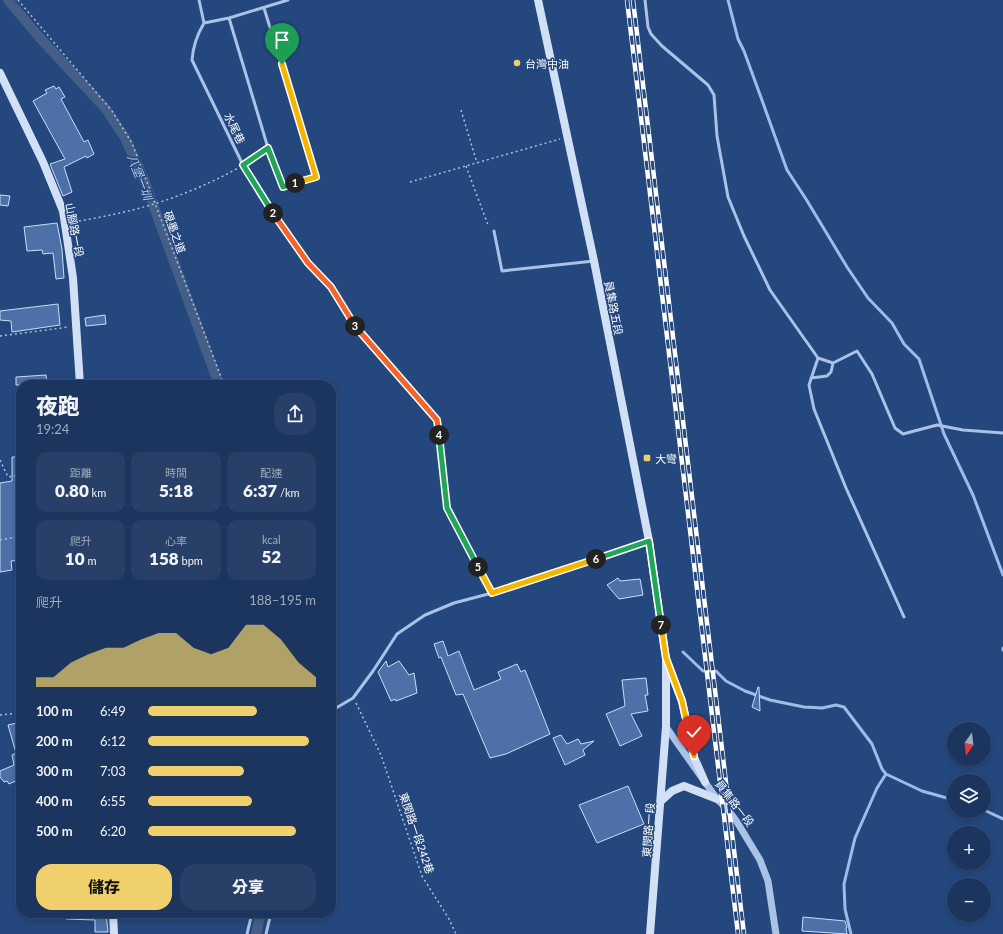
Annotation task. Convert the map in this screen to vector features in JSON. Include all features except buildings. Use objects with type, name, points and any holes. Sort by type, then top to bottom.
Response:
[{"type":"main road","name":"員集路五段","points":[[538,0],[594,261],[649,541],[666,658]]},
{"type":"main road","name":"山腳路一段","points":[[0,73],[43,162],[63,211],[73,278],[80,380]]},
{"type":"main road","points":[[666,658],[666,727]]},
{"type":"main road","points":[[666,658],[682,701],[694,756],[705,782]]},
{"type":"main road","name":"東閔路一段","points":[[650,934],[666,727]]},
{"type":"main road","points":[[661,801],[672,791],[684,786],[717,799]]},
{"type":"main road","points":[[113,918],[114,934]]},
{"type":"street","name":"員集路一段","points":[[666,727],[717,799],[737,822],[760,860],[768,881],[776,934]]},
{"type":"lane","points":[[199,0],[204,23],[229,18],[288,0]]},
{"type":"lane","points":[[645,0],[648,27],[651,34],[662,46],[708,85],[714,95],[717,136],[728,197],[744,236],[770,290],[818,358],[833,363],[857,351],[872,374],[895,428],[899,433],[903,434],[937,425],[963,430],[1003,433]]},
{"type":"lane","points":[[264,8],[316,177]]},
{"type":"lane","points":[[229,18],[268,148],[283,187]]},
{"type":"lane","name":"水尾巷","points":[[204,23],[198,33],[193,48],[192,60],[243,165]]},
{"type":"lane","points":[[243,165],[268,148]]},
{"type":"lane","points":[[494,231],[502,271],[594,261]]},
{"type":"lane","points":[[818,358],[809,385],[814,409],[846,488],[904,617]]},
{"type":"lane","points":[[811,378],[827,376],[831,372],[833,363]]},
{"type":"lane","points":[[336,708],[353,698],[397,634],[425,615],[454,603],[492,593],[649,541]]},
{"type":"lane","points":[[247,934],[251,918]]},
{"type":"lane","points":[[266,934],[270,918]]},
{"type":"path","name":"硯墨之道","points":[[18,0],[112,111],[132,143],[222,380]]},
{"type":"path","points":[[461,110],[477,163]]},
{"type":"path","points":[[410,182],[567,137]]},
{"type":"path","points":[[65,224],[139,209],[223,177],[243,165],[287,235],[308,263],[331,287],[357,330],[437,420],[442,449],[447,508],[492,593]]},
{"type":"path","points":[[466,166],[488,225]]},
{"type":"path","points":[[283,187],[316,177]]},
{"type":"path","points":[[0,336],[77,327]]},
{"type":"path","points":[[0,460],[8,477],[16,476]]},
{"type":"path","points":[[0,540],[16,537]]},
{"type":"path","name":"東閔路一段242巷","points":[[353,698],[381,755],[396,795],[422,876],[449,919],[456,934]]},
{"type":"path","points":[[0,715],[16,713]]},
{"type":"waterway","name":"八堡一圳","points":[[8,0],[40,38],[106,109],[125,138],[143,177],[217,380]]},
{"type":"waterway","points":[[728,0],[738,39],[744,51],[787,170],[868,298],[892,323],[904,344],[919,359],[944,434],[973,495],[1003,575]]},
{"type":"waterway","points":[[683,652],[703,671],[716,671],[726,681],[745,691],[770,700],[804,707],[822,708],[836,705],[844,707],[872,744],[882,769],[886,774],[922,791],[947,798]]},
{"type":"waterway","points":[[851,934],[845,909],[844,884],[855,838],[877,788],[886,774]]},
{"type":"waterway","points":[[991,813],[1003,819]]},
{"type":"waterway","name":"八堡一圳","points":[[256,934],[260,918]]},
{"type":"railway","points":[[627,0],[738,934]]},
{"type":"railway","points":[[633,0],[744,934]]},
{"type":"place","name":"台灣中油","points":[[517,63]]},
{"type":"place","name":"大彎","points":[[647,458]]},
{"type":"route","points":[[282,64],[316,177],[283,187],[268,148],[243,165],[287,235],[318,275],[331,287],[357,330],[437,420],[442,449],[447,508],[492,593],[649,541],[666,658],[682,701],[694,756]]}]
